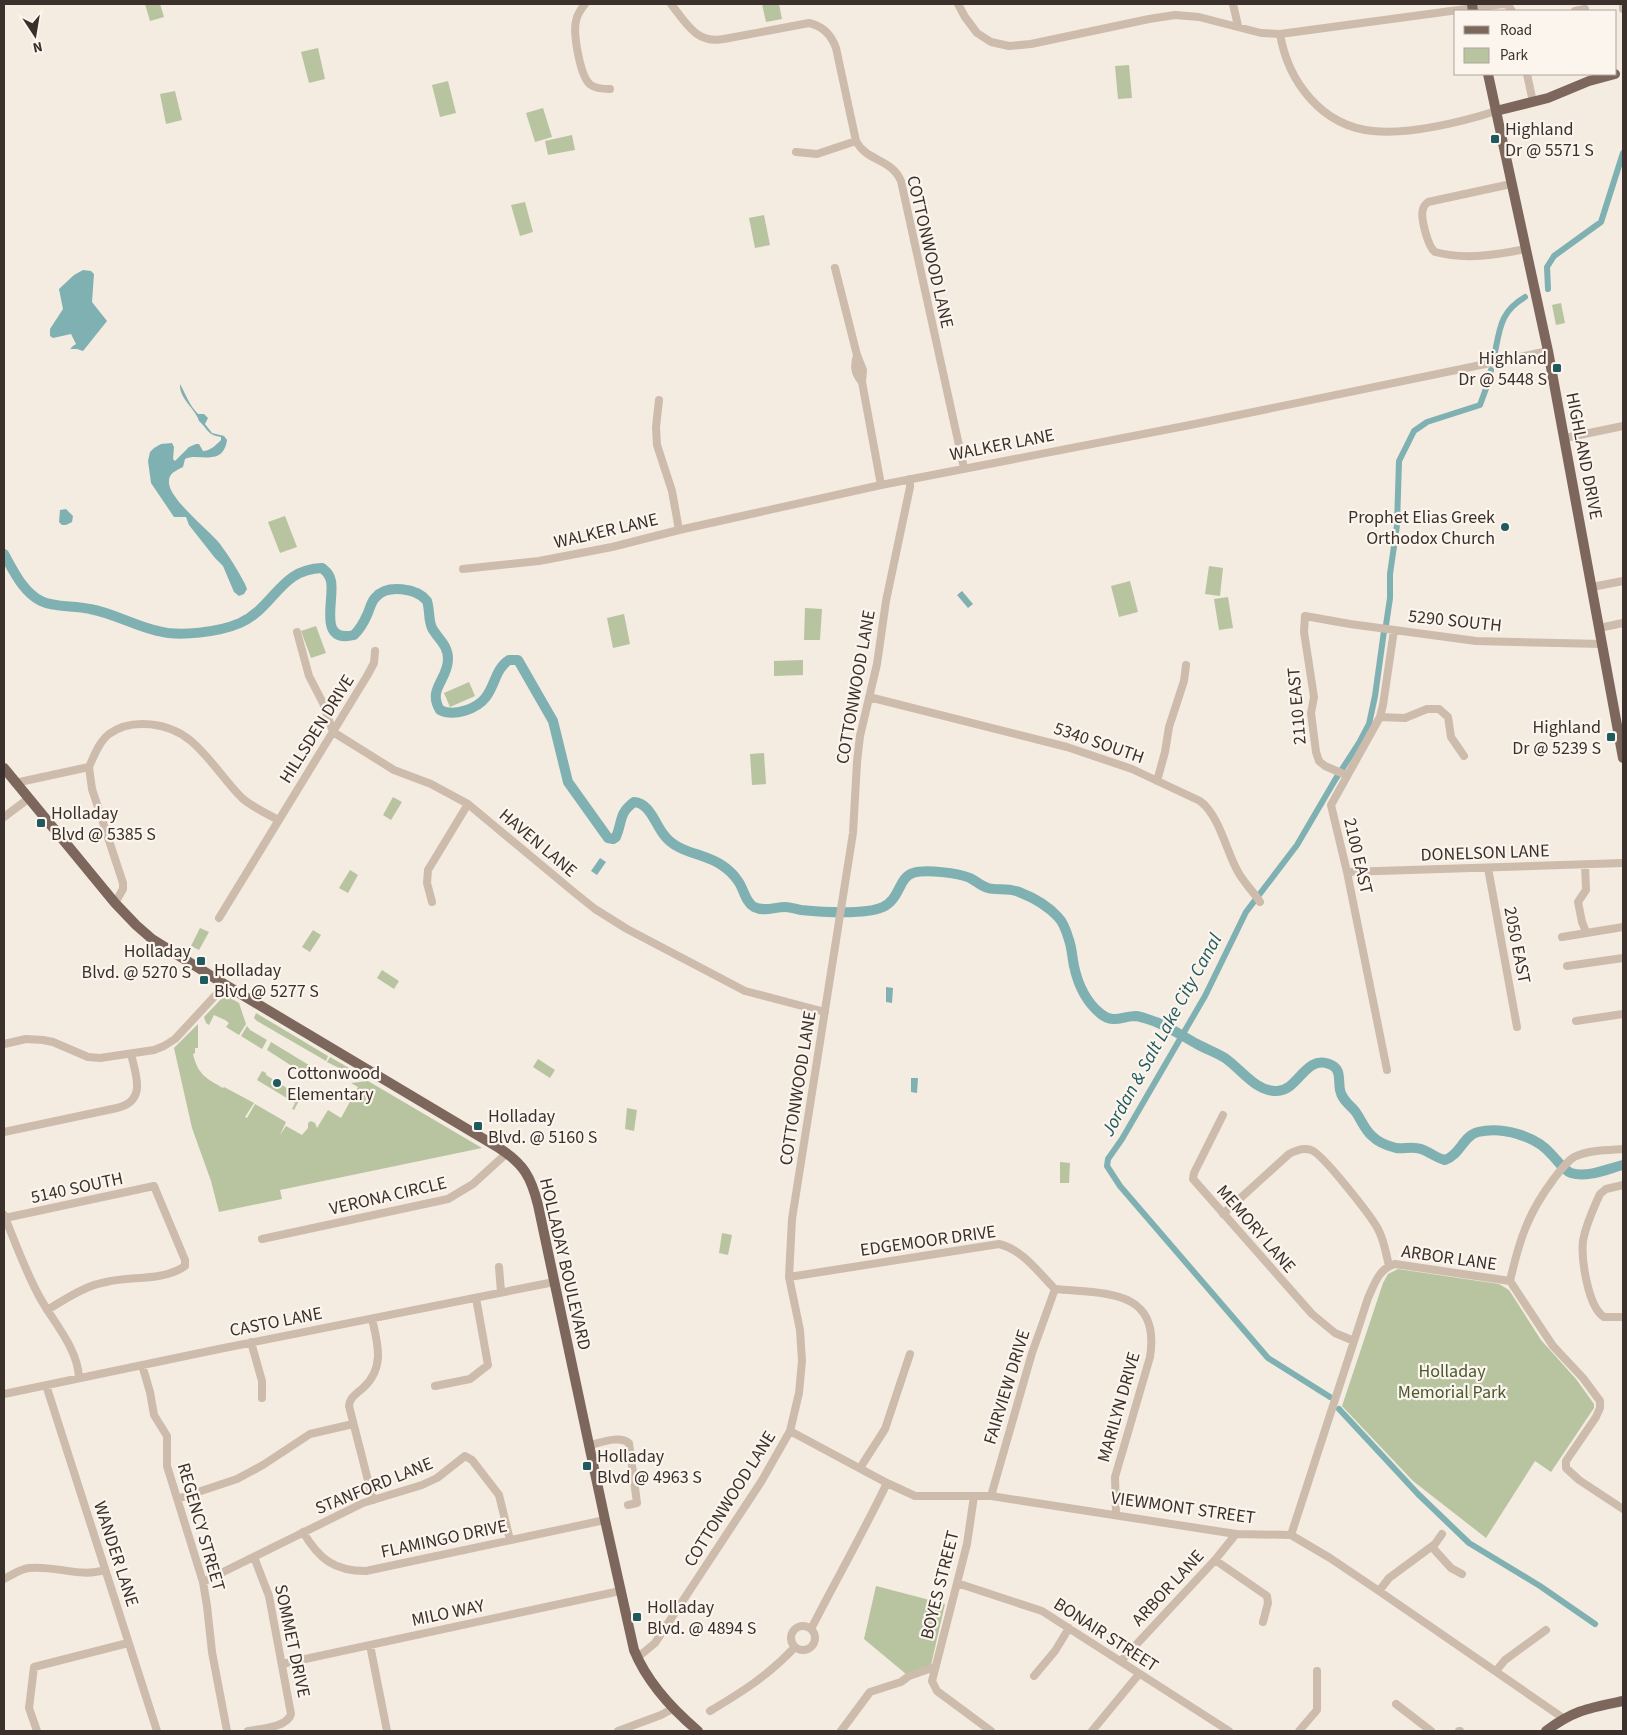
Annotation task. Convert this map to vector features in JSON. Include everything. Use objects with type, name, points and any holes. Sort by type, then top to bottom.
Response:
[{"type":"main road","name":"HIGHLAND DRIVE","points":[[1488,75],[1548,351],[1602,644],[1620,718],[1623,758]]},
{"type":"main road","points":[[1496,112],[1533,102],[1612,75]]},
{"type":"main road","name":"HOLLADAY BOULEVARD","points":[[4,768],[115,903],[152,939],[225,985],[507,1153],[524,1168],[532,1185],[631,1639],[637,1658],[649,1679],[674,1708],[698,1731]]},
{"type":"main road","points":[[1546,1731],[1563,1718],[1584,1709],[1623,1701]]},
{"type":"street","points":[[585,4],[580,11],[575,28],[583,75],[591,86],[610,89]]},
{"type":"street","points":[[671,4],[698,35],[711,40],[809,22],[819,25],[830,34],[836,48],[856,141],[817,154],[796,152]]},
{"type":"street","points":[[958,4],[965,18],[977,33],[992,42],[1009,46],[1031,44],[1167,16],[1191,16],[1261,33],[1280,34],[1454,11]]},
{"type":"street","points":[[1234,4],[1238,26]]},
{"type":"street","points":[[1458,10],[1506,4]]},
{"type":"street","points":[[1623,4],[1623,9]]},
{"type":"street","points":[[1580,10],[1585,9]]},
{"type":"street","points":[[1280,34],[1286,58],[1301,89],[1328,114],[1354,127],[1374,132],[1402,131],[1496,112]]},
{"type":"street","points":[[1527,75],[1533,102]]},
{"type":"street","name":"COTTONWOOD LANE","points":[[856,141],[864,152],[894,169],[902,181],[964,468]]},
{"type":"street","points":[[1511,184],[1428,202],[1423,207],[1422,213],[1428,243],[1431,249],[1438,253],[1472,256],[1500,254],[1526,249]]},
{"type":"street","points":[[834,268],[857,355],[863,370],[862,382],[881,484]]},
{"type":"street","name":"WALKER LANE","points":[[463,569],[532,562],[612,548],[678,530],[881,484],[1209,421],[1548,351]]},
{"type":"street","points":[[660,400],[656,427],[657,445],[673,496],[678,530]]},
{"type":"street","points":[[1565,438],[1623,426]]},
{"type":"street","name":"COTTONWOOD LANE","points":[[637,1658],[659,1636],[766,1475],[790,1431],[799,1393],[802,1361],[800,1330],[789,1277],[792,1219],[854,833],[857,752],[877,664],[886,601],[910,487],[910,479]]},
{"type":"street","points":[[1592,587],[1623,581]]},
{"type":"street","name":"5290 SOUTH","points":[[1305,616],[1476,641],[1602,644]]},
{"type":"street","name":"2110 EAST","points":[[1305,616],[1304,632],[1314,697],[1310,713],[1316,752],[1319,761],[1325,766],[1342,773]]},
{"type":"street","points":[[1599,628],[1623,623]]},
{"type":"street","name":"2100 EAST","points":[[1387,629],[1384,705],[1380,717],[1342,773],[1331,805],[1347,872],[1387,1070]]},
{"type":"street","points":[[297,632],[309,676],[333,732]]},
{"type":"street","name":"HILLSDEN DRIVE","points":[[219,918],[371,670],[374,663],[374,651]]},
{"type":"street","points":[[1157,780],[1165,752],[1169,727],[1184,680],[1186,665]]},
{"type":"street","name":"5340 SOUTH","points":[[869,697],[1067,747],[1132,769],[1200,802],[1207,808],[1238,872],[1260,902]]},
{"type":"street","points":[[1380,717],[1406,718],[1427,709],[1439,709],[1448,717],[1451,737],[1464,756]]},
{"type":"street","points":[[115,903],[123,889],[123,883],[92,789],[89,767],[103,740],[116,730],[140,724],[168,728],[182,734],[192,742],[244,799],[278,820]]},
{"type":"street","name":"HAVEN LANE","points":[[333,732],[394,770],[431,784],[468,804],[610,920],[745,991],[825,1012]]},
{"type":"street","points":[[15,783],[89,767]]},
{"type":"street","points":[[4,817],[28,799]]},
{"type":"street","points":[[432,902],[427,883],[428,870],[468,804]]},
{"type":"street","name":"DONELSON LANE","points":[[1347,872],[1623,864]]},
{"type":"street","points":[[1585,865],[1586,890],[1578,904],[1586,932]]},
{"type":"street","name":"2050 EAST","points":[[1488,868],[1517,1027]]},
{"type":"street","points":[[1562,937],[1623,927]]},
{"type":"street","points":[[1567,966],[1623,958]]},
{"type":"street","points":[[4,1044],[38,1039],[54,1042],[94,1058],[131,1054],[159,1048],[172,1042],[225,985]]},
{"type":"street","points":[[1576,1021],[1623,1014]]},
{"type":"street","points":[[4,1132],[128,1104],[133,1099],[137,1089],[131,1054]]},
{"type":"street","name":"MEMORY LANE","points":[[1223,1115],[1194,1173],[1193,1179],[1312,1314],[1335,1332],[1354,1341]]},
{"type":"street","points":[[1222,1214],[1289,1154],[1303,1148],[1310,1149],[1325,1163],[1368,1214],[1382,1238],[1388,1266]]},
{"type":"street","name":"ARBOR LANE","points":[[1291,1534],[1368,1298],[1379,1275],[1388,1266],[1395,1264],[1510,1281],[1524,1229],[1539,1200],[1567,1163],[1584,1154],[1623,1149]]},
{"type":"street","name":"VERONA CIRCLE","points":[[262,1239],[448,1200],[473,1184],[507,1153]]},
{"type":"street","points":[[1623,1185],[1609,1188],[1602,1192],[1583,1244],[1587,1288],[1598,1312],[1602,1316],[1609,1318],[1623,1317]]},
{"type":"street","name":"5140 SOUTH","points":[[4,1216],[154,1186],[182,1253],[185,1266],[176,1271],[153,1276],[108,1281],[95,1285],[82,1290],[47,1310]]},
{"type":"street","points":[[4,1216],[32,1281],[73,1354],[79,1367],[79,1378]]},
{"type":"street","name":"EDGEMOOR DRIVE","points":[[789,1277],[999,1244],[1006,1245],[1019,1253],[1055,1289]]},
{"type":"street","points":[[499,1267],[501,1292]]},
{"type":"street","points":[[1510,1281],[1553,1346],[1583,1378],[1600,1401],[1598,1414],[1566,1461],[1566,1468],[1579,1480],[1623,1509]]},
{"type":"street","name":"CASTO LANE","points":[[4,1394],[251,1342],[554,1282]]},
{"type":"street","name":"FAIRVIEW DRIVE","points":[[991,1496],[1032,1353],[1055,1289]]},
{"type":"street","name":"MARILYN DRIVE","points":[[1055,1289],[1089,1291],[1125,1298],[1141,1310],[1150,1329],[1150,1357],[1115,1477],[1116,1515]]},
{"type":"street","points":[[435,1386],[470,1379],[488,1365],[476,1298]]},
{"type":"street","points":[[372,1319],[378,1347],[378,1363],[369,1381],[350,1401],[350,1408],[373,1500]]},
{"type":"street","points":[[251,1342],[262,1381],[262,1398]]},
{"type":"street","points":[[860,1468],[884,1429],[910,1354]]},
{"type":"street","name":"REGENCY STREET","points":[[142,1365],[154,1415],[168,1439],[167,1466],[203,1582],[212,1652],[227,1731]]},
{"type":"street","name":"WANDER LANE","points":[[46,1385],[157,1731]]},
{"type":"street","points":[[177,1499],[243,1476],[310,1434],[353,1424]]},
{"type":"street","name":"VIEWMONT STREET","points":[[790,1431],[886,1483],[905,1492],[920,1496],[991,1496],[1236,1534],[1291,1534]]},
{"type":"street","points":[[589,1445],[620,1439],[629,1443],[637,1503],[628,1505]]},
{"type":"street","name":"STANFORD LANE","points":[[203,1582],[334,1517],[373,1500],[408,1490],[438,1478],[465,1456],[472,1460],[499,1495],[510,1540]]},
{"type":"street","points":[[812,1630],[861,1537],[886,1483]]},
{"type":"street","name":"BOYES STREET","points":[[974,1496],[967,1544],[932,1681],[937,1690],[991,1731]]},
{"type":"street","name":"FLAMINGO DRIVE","points":[[303,1532],[311,1546],[323,1559],[335,1566],[354,1571],[382,1568],[605,1520]]},
{"type":"street","name":"ARBOR LANE","points":[[1121,1661],[1215,1560],[1236,1534]]},
{"type":"street","points":[[1291,1534],[1379,1591],[1563,1718]]},
{"type":"street","points":[[1379,1591],[1390,1578],[1432,1546],[1442,1534]]},
{"type":"street","points":[[1432,1546],[1452,1568],[1462,1574]]},
{"type":"street","name":"SOMMET DRIVE","points":[[248,1731],[284,1723],[290,1719],[291,1711],[269,1596],[254,1557]]},
{"type":"street","points":[[1215,1560],[1265,1594],[1268,1603],[1263,1622]]},
{"type":"street","points":[[4,1579],[21,1570],[30,1568],[90,1573],[105,1570]]},
{"type":"street","name":"BONAIR STREET","points":[[957,1583],[1039,1609],[1229,1731]]},
{"type":"street","name":"MILO WAY","points":[[282,1664],[620,1591]]},
{"type":"street","points":[[803,1626],[812,1630],[815,1638],[812,1647],[803,1650],[795,1647],[791,1639],[794,1630],[803,1626]]},
{"type":"street","points":[[1034,1676],[1055,1651],[1069,1628]]},
{"type":"street","points":[[1496,1671],[1505,1660],[1546,1630]]},
{"type":"street","points":[[36,1731],[29,1708],[34,1667],[128,1643]]},
{"type":"street","points":[[370,1645],[386,1731]]},
{"type":"street","points":[[710,1711],[756,1683],[778,1666],[795,1647]]},
{"type":"street","points":[[841,1731],[870,1692],[901,1682],[909,1676],[935,1667]]},
{"type":"street","points":[[1299,1731],[1317,1710],[1317,1671]]},
{"type":"street","points":[[1092,1731],[1139,1674]]},
{"type":"street","points":[[1396,1704],[1431,1731]]},
{"type":"street","points":[[618,1731],[661,1715],[674,1708]]},
{"type":"green space","points":[[145,4],[160,4],[164,17],[150,21]]},
{"type":"green space","points":[[762,4],[779,4],[782,19],[766,22]]},
{"type":"green space","points":[[318,48],[325,79],[309,83],[301,52]]},
{"type":"green space","points":[[1129,65],[1132,98],[1118,99],[1115,66]]},
{"type":"green space","points":[[448,81],[456,113],[440,117],[432,85]]},
{"type":"green space","points":[[175,91],[182,120],[166,124],[160,94]]},
{"type":"green space","points":[[543,108],[552,137],[535,142],[526,113]]},
{"type":"green space","points":[[572,135],[575,150],[548,155],[545,141]]},
{"type":"green space","points":[[525,202],[533,232],[520,236],[511,205]]},
{"type":"green space","points":[[764,215],[770,245],[755,248],[749,218]]},
{"type":"green space","points":[[1561,303],[1565,323],[1556,325],[1552,305]]},
{"type":"green space","points":[[285,516],[297,547],[280,553],[268,522]]},
{"type":"green space","points":[[1209,566],[1223,568],[1220,596],[1205,594]]},
{"type":"green space","points":[[1130,581],[1138,612],[1119,617],[1111,586]]},
{"type":"green space","points":[[1228,597],[1233,628],[1219,630],[1214,599]]},
{"type":"green space","points":[[805,608],[822,609],[820,640],[804,640]]},
{"type":"green space","points":[[624,614],[630,644],[613,648],[607,618]]},
{"type":"green space","points":[[316,626],[326,653],[311,658],[301,631]]},
{"type":"green space","points":[[803,660],[803,675],[774,676],[774,661]]},
{"type":"green space","points":[[469,682],[475,696],[450,707],[444,693]]},
{"type":"green space","points":[[764,753],[766,784],[752,785],[750,754]]},
{"type":"green space","points":[[393,797],[402,802],[391,820],[383,815]]},
{"type":"green space","points":[[350,870],[358,875],[348,893],[339,888]]},
{"type":"green space","points":[[200,928],[209,932],[199,950],[191,946]]},
{"type":"green space","points":[[313,930],[321,935],[310,952],[302,947]]},
{"type":"green space","points":[[382,970],[399,981],[394,989],[377,978]]},
{"type":"green space","points":[[225,995],[239,1003],[246,1024],[239,1035],[226,1027],[229,1023],[214,1015],[209,1025],[206,1023],[204,1017]]},
{"type":"green space","points":[[256,1013],[328,1056],[326,1061],[257,1021],[254,1018]]},
{"type":"green space","name":"Cottonwood Elementary","points":[[198,1024],[198,1048],[195,1048],[195,1053],[193,1054],[197,1067],[217,1085],[254,1103],[245,1117],[247,1118],[255,1104],[286,1122],[280,1135],[286,1126],[302,1135],[311,1121],[315,1123],[317,1128],[328,1110],[341,1118],[358,1087],[351,1083],[368,1081],[482,1148],[280,1190],[282,1199],[219,1212],[211,1181],[192,1128],[174,1048]]},
{"type":"green space","points":[[247,1026],[250,1030],[267,1040],[262,1049],[241,1036]]},
{"type":"green space","points":[[271,1042],[317,1070],[312,1079],[267,1050]]},
{"type":"green space","points":[[330,1057],[349,1068],[345,1071],[327,1062]]},
{"type":"green space","points":[[538,1059],[555,1070],[550,1078],[533,1067]]},
{"type":"green space","points":[[262,1071],[301,1097],[294,1110],[292,1109],[295,1103],[257,1080]]},
{"type":"green space","points":[[627,1108],[637,1110],[634,1131],[625,1129]]},
{"type":"green space","points":[[1060,1162],[1070,1163],[1069,1183],[1060,1183]]},
{"type":"green space","points":[[722,1233],[732,1235],[728,1255],[719,1253]]},
{"type":"green space","name":"Holladay Memorial Park","points":[[1398,1269],[1499,1284],[1509,1290],[1541,1340],[1576,1379],[1594,1404],[1594,1408],[1551,1472],[1535,1461],[1486,1538],[1413,1481],[1342,1406],[1383,1283],[1388,1274]]},
{"type":"green space","points":[[876,1586],[945,1604],[931,1665],[906,1674],[864,1639]]},
{"type":"water","points":[[83,270],[91,271],[94,274],[92,302],[107,321],[83,351],[70,349],[76,344],[71,334],[53,338],[50,336],[50,329],[63,309],[59,289],[74,275]]},
{"type":"water","points":[[180,384],[195,411],[198,414],[204,414],[208,418],[205,424],[212,433],[224,436],[227,440],[225,449],[220,454],[185,459],[183,467],[171,475],[169,483],[176,498],[215,538],[234,564],[247,589],[244,594],[239,596],[234,592],[223,566],[189,525],[186,517],[174,517],[151,483],[148,461],[150,452],[154,448],[161,444],[172,443],[174,447],[173,459],[175,461],[189,447],[199,444],[203,451],[206,451],[221,440],[221,437],[210,433],[199,421],[182,394]]},
{"type":"water","points":[[66,509],[73,516],[72,522],[62,525],[59,522],[60,510]]},
{"type":"water","points":[[962,591],[973,604],[968,608],[957,595]]},
{"type":"water","points":[[600,858],[606,862],[597,875],[591,871]]},
{"type":"water","points":[[886,987],[893,988],[892,1003],[886,1002]]},
{"type":"water","points":[[911,1078],[918,1078],[917,1093],[911,1092]]},
{"type":"waterway","name":"Jordan & Salt Lake City Canal","points":[[1548,289],[1547,267],[1554,256],[1601,222],[1623,153]]},
{"type":"waterway","name":"Jordan & Salt Lake City Canal","points":[[1495,352],[1500,327],[1506,314],[1517,302],[1525,297]]},
{"type":"waterway","name":"Jordan & Salt Lake City Canal","points":[[1386,625],[1390,598],[1390,574],[1397,525],[1399,461],[1414,431],[1427,422],[1480,405],[1491,370]]},
{"type":"waterway","points":[[4,554],[24,586],[41,601],[52,605],[99,611],[149,629],[177,634],[199,633],[240,623],[262,608],[287,582],[296,575],[308,570],[322,568],[329,575],[332,589],[330,618],[332,627],[335,633],[343,636],[356,633],[365,620],[373,601],[381,593],[394,589],[416,593],[427,601],[432,628],[445,646],[448,654],[447,666],[436,696],[440,710],[452,713],[465,711],[477,705],[486,697],[501,667],[509,660],[518,660],[553,721],[568,782],[608,838],[613,839],[616,837],[625,810],[634,802],[640,803],[652,815],[664,835],[670,841],[684,850],[709,858],[725,868],[738,881],[751,905],[762,909],[785,907],[801,910],[843,912],[875,910],[883,907],[893,899],[908,875],[926,871],[958,875],[970,878],[988,888],[1019,892],[1045,906],[1060,919],[1070,943],[1080,986],[1091,1004],[1105,1017],[1114,1019],[1136,1016],[1162,1024],[1225,1058],[1249,1079],[1262,1088],[1269,1090],[1277,1091],[1291,1086],[1314,1064],[1329,1064],[1338,1071],[1340,1090],[1344,1099],[1355,1111],[1369,1133],[1383,1144],[1396,1148],[1418,1148],[1445,1160],[1450,1158],[1473,1134],[1487,1130],[1497,1130],[1518,1134],[1537,1143],[1545,1148],[1571,1173],[1591,1174],[1623,1165]]},
{"type":"waterway","name":"Jordan & Salt Lake City Canal","points":[[1330,1397],[1268,1358],[1120,1186],[1107,1166],[1108,1159],[1122,1139],[1205,996],[1246,912],[1297,845],[1369,724],[1384,631]]},
{"type":"waterway","name":"Jordan & Salt Lake City Canal","points":[[1339,1409],[1418,1494],[1469,1543],[1540,1586],[1595,1624]]},
{"type":"place","name":"Highland Dr @ 5571 S","points":[[1495,139]]},
{"type":"place","name":"Highland Dr @ 5448 S","points":[[1557,368]]},
{"type":"place","name":"Prophet Elias Greek Orthodox Church","points":[[1505,527]]},
{"type":"place","name":"Highland Dr @ 5239 S","points":[[1611,737]]},
{"type":"place","name":"Holladay Blvd @ 5385 S","points":[[41,823]]},
{"type":"place","name":"Holladay Blvd. @ 5270 S","points":[[201,961]]},
{"type":"place","name":"Holladay Blvd @ 5277 S","points":[[204,980]]},
{"type":"place","name":"Cottonwood Elementary","points":[[277,1083]]},
{"type":"place","name":"Holladay Blvd. @ 5160 S","points":[[478,1126]]},
{"type":"place","name":"Holladay Blvd @ 4963 S","points":[[587,1466]]},
{"type":"place","name":"Holladay Blvd. @ 4894 S","points":[[637,1617]]}]
